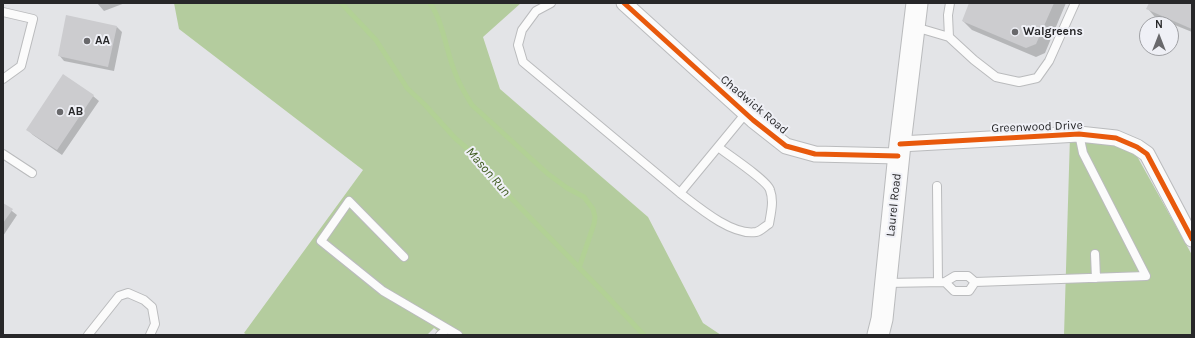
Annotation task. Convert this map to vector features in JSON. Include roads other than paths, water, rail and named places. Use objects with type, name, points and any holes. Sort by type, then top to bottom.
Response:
[{"type":"main road","name":"Laurel Road","points":[[878,335],[882,319],[899,150],[917,3]]},
{"type":"street","name":"Chadwick Road","points":[[624,3],[746,113],[786,146],[815,154],[899,150]]},
{"type":"street","name":"Greenwood Drive","points":[[899,150],[1079,134],[1116,138],[1137,147],[1147,154],[1192,239]]},
{"type":"lane","points":[[550,3],[536,11],[522,30],[518,45],[523,62],[680,193],[714,218],[735,228],[749,232],[758,231],[769,224],[773,204],[770,188],[718,147]]},
{"type":"lane","points":[[948,37],[948,15],[950,3]]},
{"type":"lane","points":[[914,27],[948,37],[996,77],[1019,82],[1037,78],[1049,61],[1075,3]]},
{"type":"lane","points":[[3,12],[34,19],[21,66],[3,79]]},
{"type":"lane","points":[[680,193],[746,113]]},
{"type":"lane","points":[[886,283],[942,282],[955,276],[968,276],[975,282],[1146,276],[1083,153],[1079,134]]},
{"type":"lane","points":[[3,154],[32,173]]},
{"type":"lane","points":[[937,186],[942,282]]},
{"type":"lane","points":[[404,257],[349,201],[321,241],[383,292],[458,335]]},
{"type":"lane","points":[[1095,254],[1096,278]]},
{"type":"lane","points":[[942,282],[954,291],[969,291],[975,282]]},
{"type":"lane","points":[[88,335],[119,296],[128,293],[144,300],[152,307],[155,324],[150,335]]},
{"type":"lane","points":[[440,335],[447,329]]},
{"type":"waterway","name":"Mason Run","points":[[341,3],[376,40],[407,88],[425,105],[455,138],[484,163],[504,191],[644,335]]},
{"type":"waterway","points":[[430,3],[439,20],[458,79],[472,105],[548,174],[567,188],[584,197],[593,209],[595,217],[594,224],[579,268]]},
{"type":"place","name":"Walgreens","points":[[1015,32]]},
{"type":"place","name":"AA","points":[[87,41]]},
{"type":"place","name":"AB","points":[[60,112]]}]
